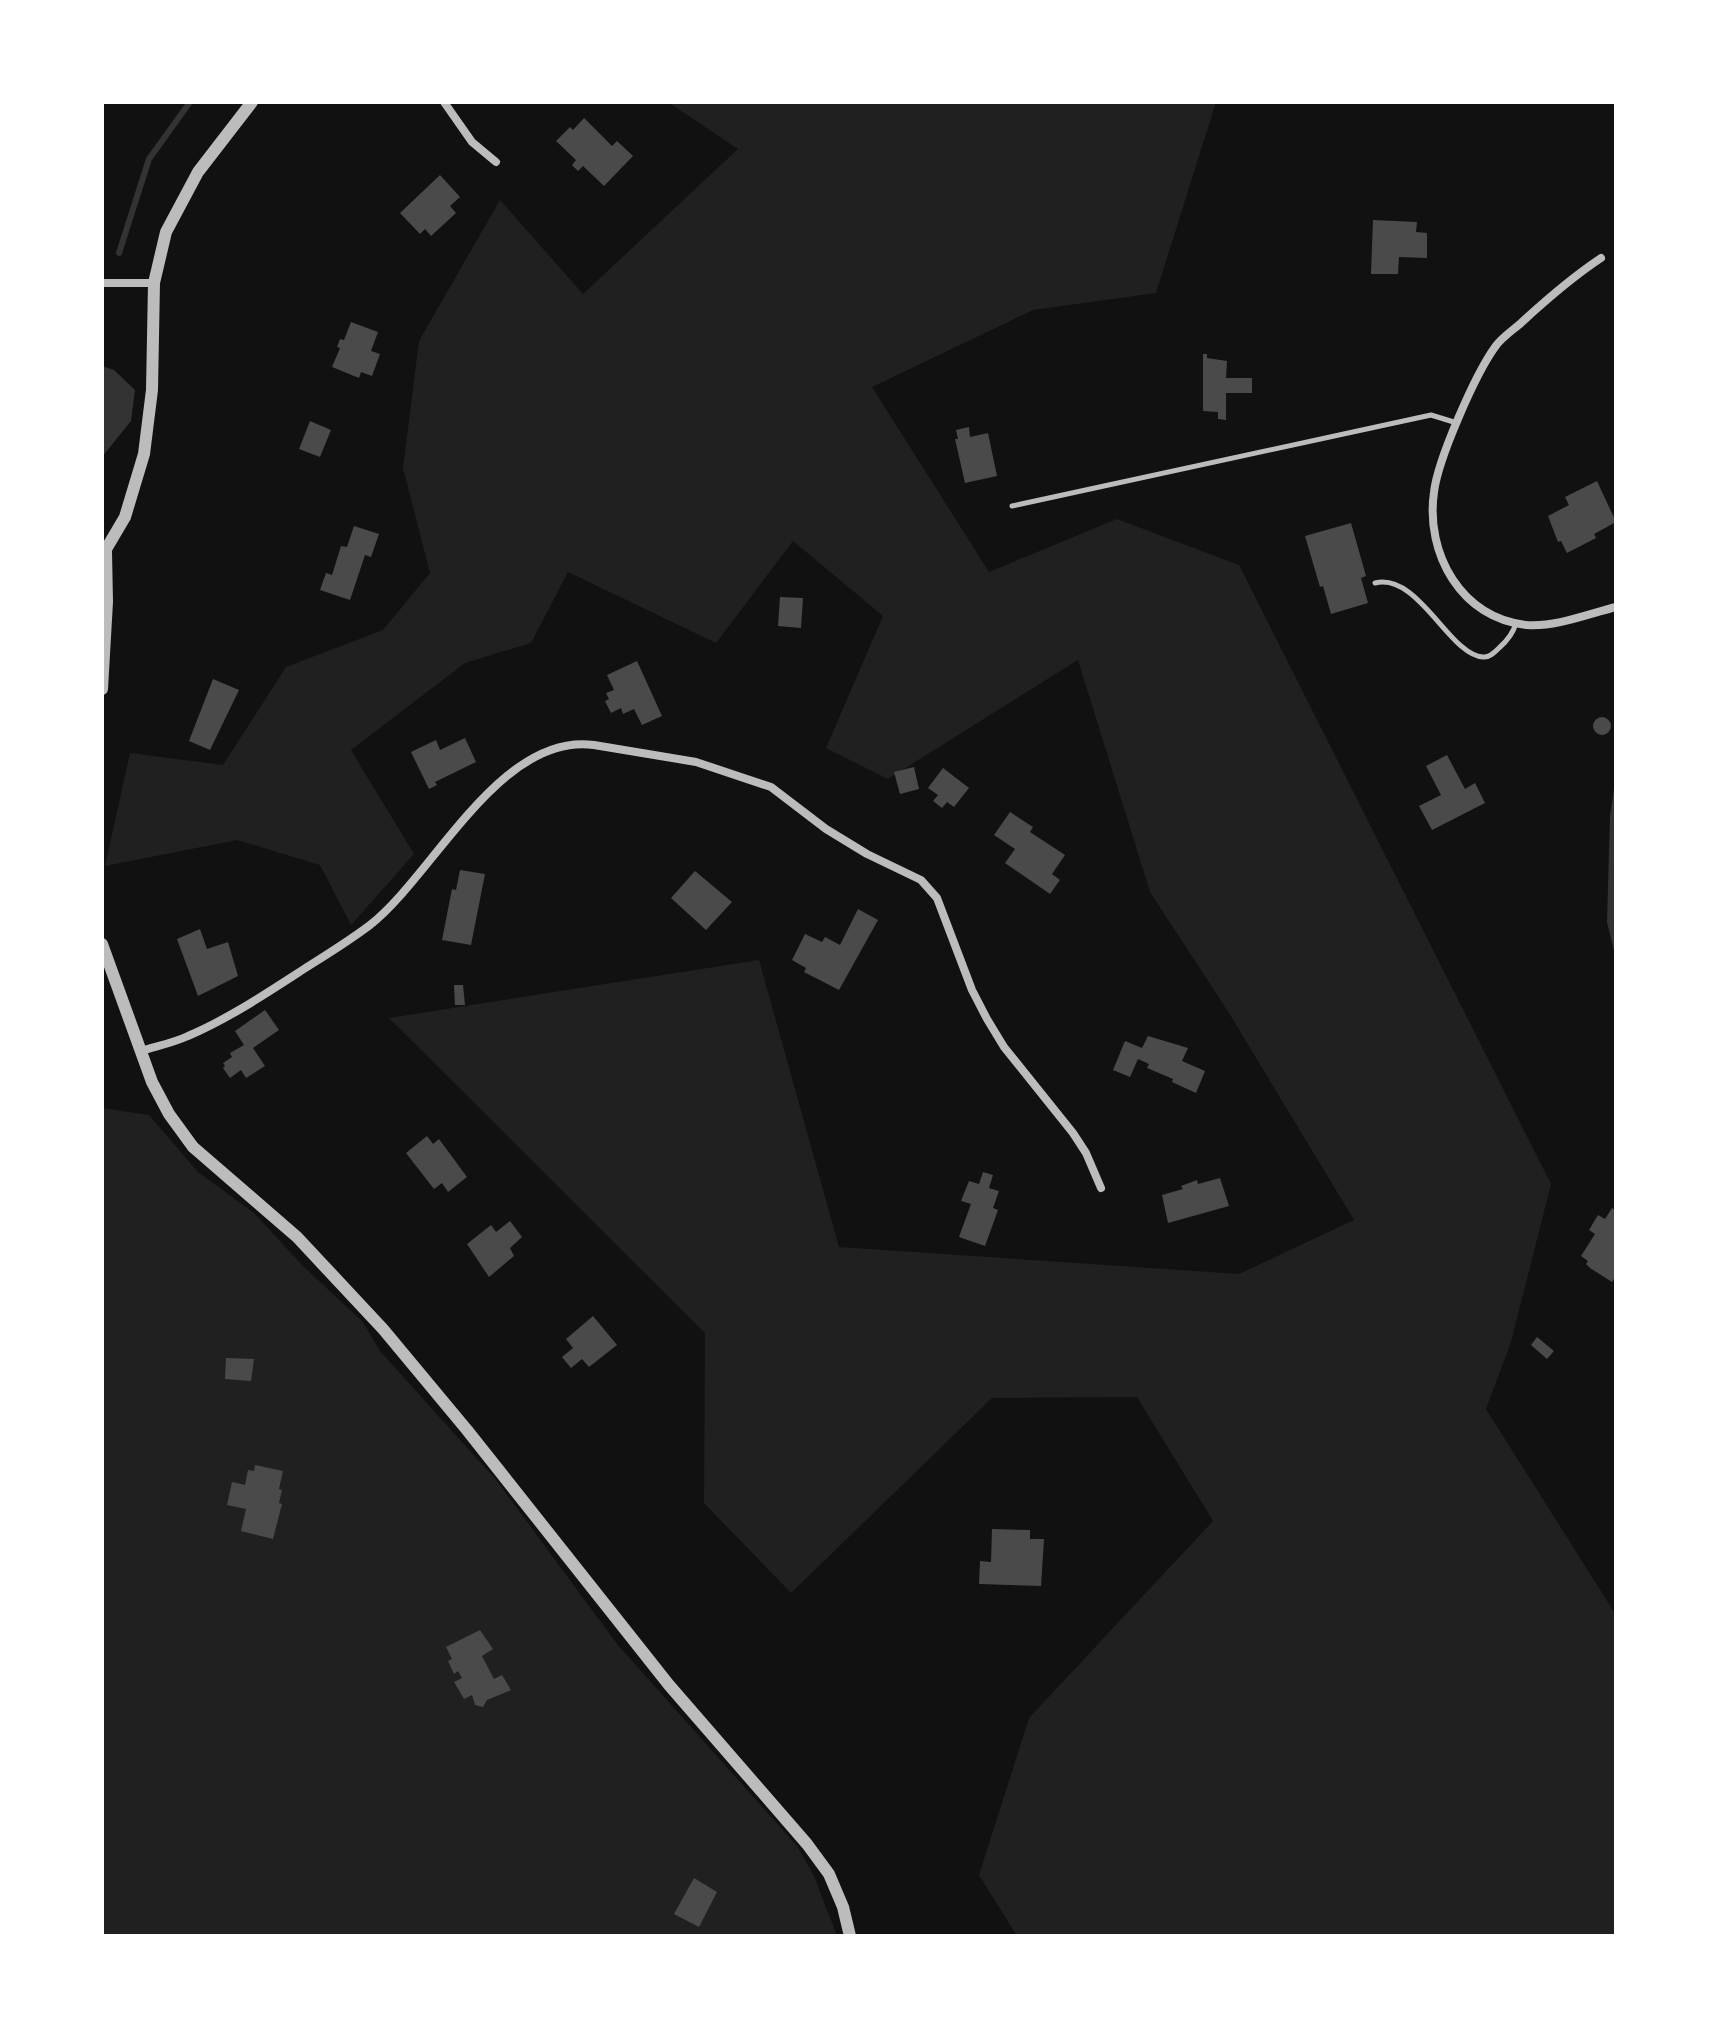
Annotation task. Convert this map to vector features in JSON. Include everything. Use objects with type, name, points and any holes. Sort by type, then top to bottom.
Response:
[{"type":"street","points":[[102,689],[107,602],[104,554],[129,509],[144,454],[152,390],[154,283],[161,247],[172,216],[198,172],[252,102]]},
{"type":"street","points":[[444,102],[472,142],[496,162]]},
{"type":"street","points":[[1601,258],[1566,281],[1495,346],[1457,424],[1434,489],[1434,530],[1453,582],[1464,597],[1482,611],[1516,623],[1547,624],[1616,607]]},
{"type":"street","points":[[102,283],[154,283]]},
{"type":"street","points":[[141,1051],[187,1037],[234,1012],[369,926],[386,911],[477,805],[504,780],[547,751],[580,743],[696,762],[771,787],[826,829],[867,854],[921,880],[937,898],[972,990],[987,1019],[1004,1047],[1073,1133],[1086,1153],[1101,1188]]},
{"type":"street","points":[[102,944],[152,1082],[169,1114],[193,1147],[297,1237],[354,1297],[467,1430],[669,1685],[807,1844],[829,1874],[843,1907],[850,1936]]},
{"type":"lane","points":[[1012,506],[1431,415],[1457,424]]},
{"type":"lane","points":[[1375,583],[1381,581],[1402,589],[1429,610],[1457,641],[1481,657],[1488,657],[1509,639],[1516,623]]},
{"type":"shaded area","points":[[668,102],[1216,102],[1156,293],[1033,310],[872,387],[989,572],[1117,519],[1239,565],[1551,1184],[1511,1342],[1486,1409],[1616,1615],[1616,1936],[1017,1936],[979,1875],[1029,1718],[1213,1521],[1137,1397],[992,1398],[791,1593],[704,1503],[705,1333],[389,1018],[759,960],[839,1247],[1239,1274],[1354,1220],[1229,1013],[1150,892],[1078,660],[888,779],[826,748],[883,616],[793,541],[716,643],[568,572],[531,643],[465,663],[351,750],[414,854],[351,925],[320,865],[237,840],[105,866],[130,753],[223,765],[286,667],[383,630],[430,573],[403,468],[419,341],[500,200],[583,294],[738,149]]},
{"type":"shaded area","points":[[102,366],[114,370],[135,390],[131,421],[102,457]]},
{"type":"shaded area","points":[[1616,774],[1616,959],[1607,922],[1610,816]]},
{"type":"shaded area","points":[[102,1108],[149,1115],[198,1172],[254,1213],[303,1266],[362,1321],[380,1351],[497,1481],[617,1644],[797,1846],[814,1876],[837,1936],[102,1936]]},
{"type":"building","points":[[584,118],[612,146],[617,141],[633,156],[604,186],[583,166],[578,171],[572,165],[576,160],[556,141]]},
{"type":"building","points":[[440,175],[460,197],[450,206],[456,213],[431,236],[425,229],[420,234],[400,213]]},
{"type":"building","points":[[1373,220],[1417,222],[1416,232],[1427,233],[1427,258],[1399,257],[1398,274],[1371,274]]},
{"type":"building","points":[[351,322],[378,332],[371,351],[380,354],[372,376],[361,372],[359,378],[332,367],[340,348],[337,347],[340,339],[344,340]]},
{"type":"building","points":[[1203,354],[1207,354],[1207,358],[1227,361],[1226,378],[1252,378],[1252,393],[1226,393],[1226,420],[1218,419],[1218,412],[1203,411]]},
{"type":"building","points":[[310,421],[331,430],[320,457],[299,449]]},
{"type":"building","points":[[969,427],[970,437],[988,433],[997,476],[965,483],[955,439],[958,439],[956,430]]},
{"type":"building","points":[[1597,481],[1616,522],[1594,534],[1596,538],[1567,553],[1561,541],[1558,542],[1548,516],[1569,505],[1565,497]]},
{"type":"building","points":[[1351,523],[1366,576],[1361,578],[1368,603],[1331,614],[1305,536]]},
{"type":"building","points":[[354,526],[379,534],[371,557],[365,555],[350,600],[320,590],[326,573],[332,575],[341,546],[347,547]]},
{"type":"building","points":[[780,597],[803,598],[801,628],[778,626]]},
{"type":"building","points":[[637,661],[662,716],[642,725],[634,709],[623,714],[621,708],[611,713],[605,701],[609,699],[606,693],[614,690],[607,675]]},
{"type":"building","points":[[213,679],[239,690],[210,750],[189,741]]},
{"type":"building","points":[[1598,717],[1606,717],[1611,726],[1609,733],[1598,735],[1593,730],[1593,722]]},
{"type":"building","points":[[465,738],[476,762],[435,782],[437,785],[429,789],[411,752],[436,740],[440,750]]},
{"type":"building","points":[[1447,755],[1465,789],[1475,783],[1485,803],[1432,830],[1419,806],[1441,795],[1426,766]]},
{"type":"building","points":[[914,767],[919,789],[900,794],[894,772]]},
{"type":"building","points":[[943,768],[969,788],[954,807],[947,802],[942,808],[933,801],[938,795],[928,788]]},
{"type":"building","points":[[1010,812],[1033,827],[1030,832],[1065,855],[1052,874],[1060,880],[1050,894],[1005,863],[1015,849],[994,835]]},
{"type":"building","points":[[460,870],[485,874],[471,945],[442,940],[452,889],[456,890]]},
{"type":"building","points":[[695,871],[732,902],[706,930],[671,898]]},
{"type":"building","points":[[858,909],[878,920],[839,990],[804,972],[806,968],[792,960],[805,934],[822,942],[825,937],[840,945]]},
{"type":"building","points":[[200,929],[207,949],[228,942],[238,976],[198,996],[177,939]]},
{"type":"building","points":[[454,985],[463,985],[465,1005],[455,1005]]},
{"type":"building","points":[[265,1010],[279,1030],[253,1048],[265,1066],[246,1078],[241,1070],[230,1078],[223,1063],[232,1057],[230,1053],[244,1045],[235,1031]]},
{"type":"building","points":[[1148,1036],[1188,1048],[1182,1061],[1205,1071],[1196,1093],[1147,1068],[1149,1064],[1138,1059],[1130,1077],[1113,1070],[1125,1041],[1142,1048]]},
{"type":"building","points":[[427,1136],[433,1144],[439,1139],[467,1177],[448,1192],[442,1183],[434,1189],[406,1153]]},
{"type":"building","points":[[983,1172],[993,1175],[989,1188],[999,1191],[993,1208],[998,1210],[985,1246],[959,1237],[971,1204],[961,1201],[969,1181],[979,1184]]},
{"type":"building","points":[[1220,1178],[1229,1206],[1168,1223],[1162,1195],[1183,1189],[1181,1186],[1197,1180],[1198,1184]]},
{"type":"building","points":[[1612,1208],[1616,1211],[1616,1276],[1612,1282],[1590,1268],[1586,1264],[1588,1261],[1581,1256],[1595,1234],[1589,1230],[1598,1215],[1605,1219]]},
{"type":"building","points":[[510,1221],[522,1237],[510,1248],[514,1256],[489,1277],[467,1244],[491,1225],[496,1232]]},
{"type":"building","points":[[593,1316],[617,1345],[589,1367],[582,1359],[571,1368],[562,1357],[573,1348],[566,1339]]},
{"type":"building","points":[[1537,1337],[1554,1351],[1547,1359],[1531,1345]]},
{"type":"building","points":[[226,1358],[254,1359],[251,1381],[225,1379]]},
{"type":"building","points":[[255,1465],[283,1471],[279,1489],[282,1490],[279,1503],[282,1504],[273,1539],[241,1531],[246,1509],[227,1505],[232,1482],[245,1485],[248,1470],[254,1471]]},
{"type":"building","points":[[992,1529],[1030,1530],[1030,1539],[1044,1539],[1041,1586],[979,1584],[980,1561],[991,1562]]},
{"type":"building","points":[[480,1630],[493,1649],[482,1656],[494,1679],[502,1675],[511,1690],[487,1700],[483,1707],[475,1705],[472,1695],[464,1699],[454,1682],[462,1678],[458,1671],[454,1674],[446,1647]]},
{"type":"building","points":[[694,1878],[717,1892],[699,1927],[674,1914]]},
{"type":"waterway","points":[[119,253],[149,159],[190,102]]}]
